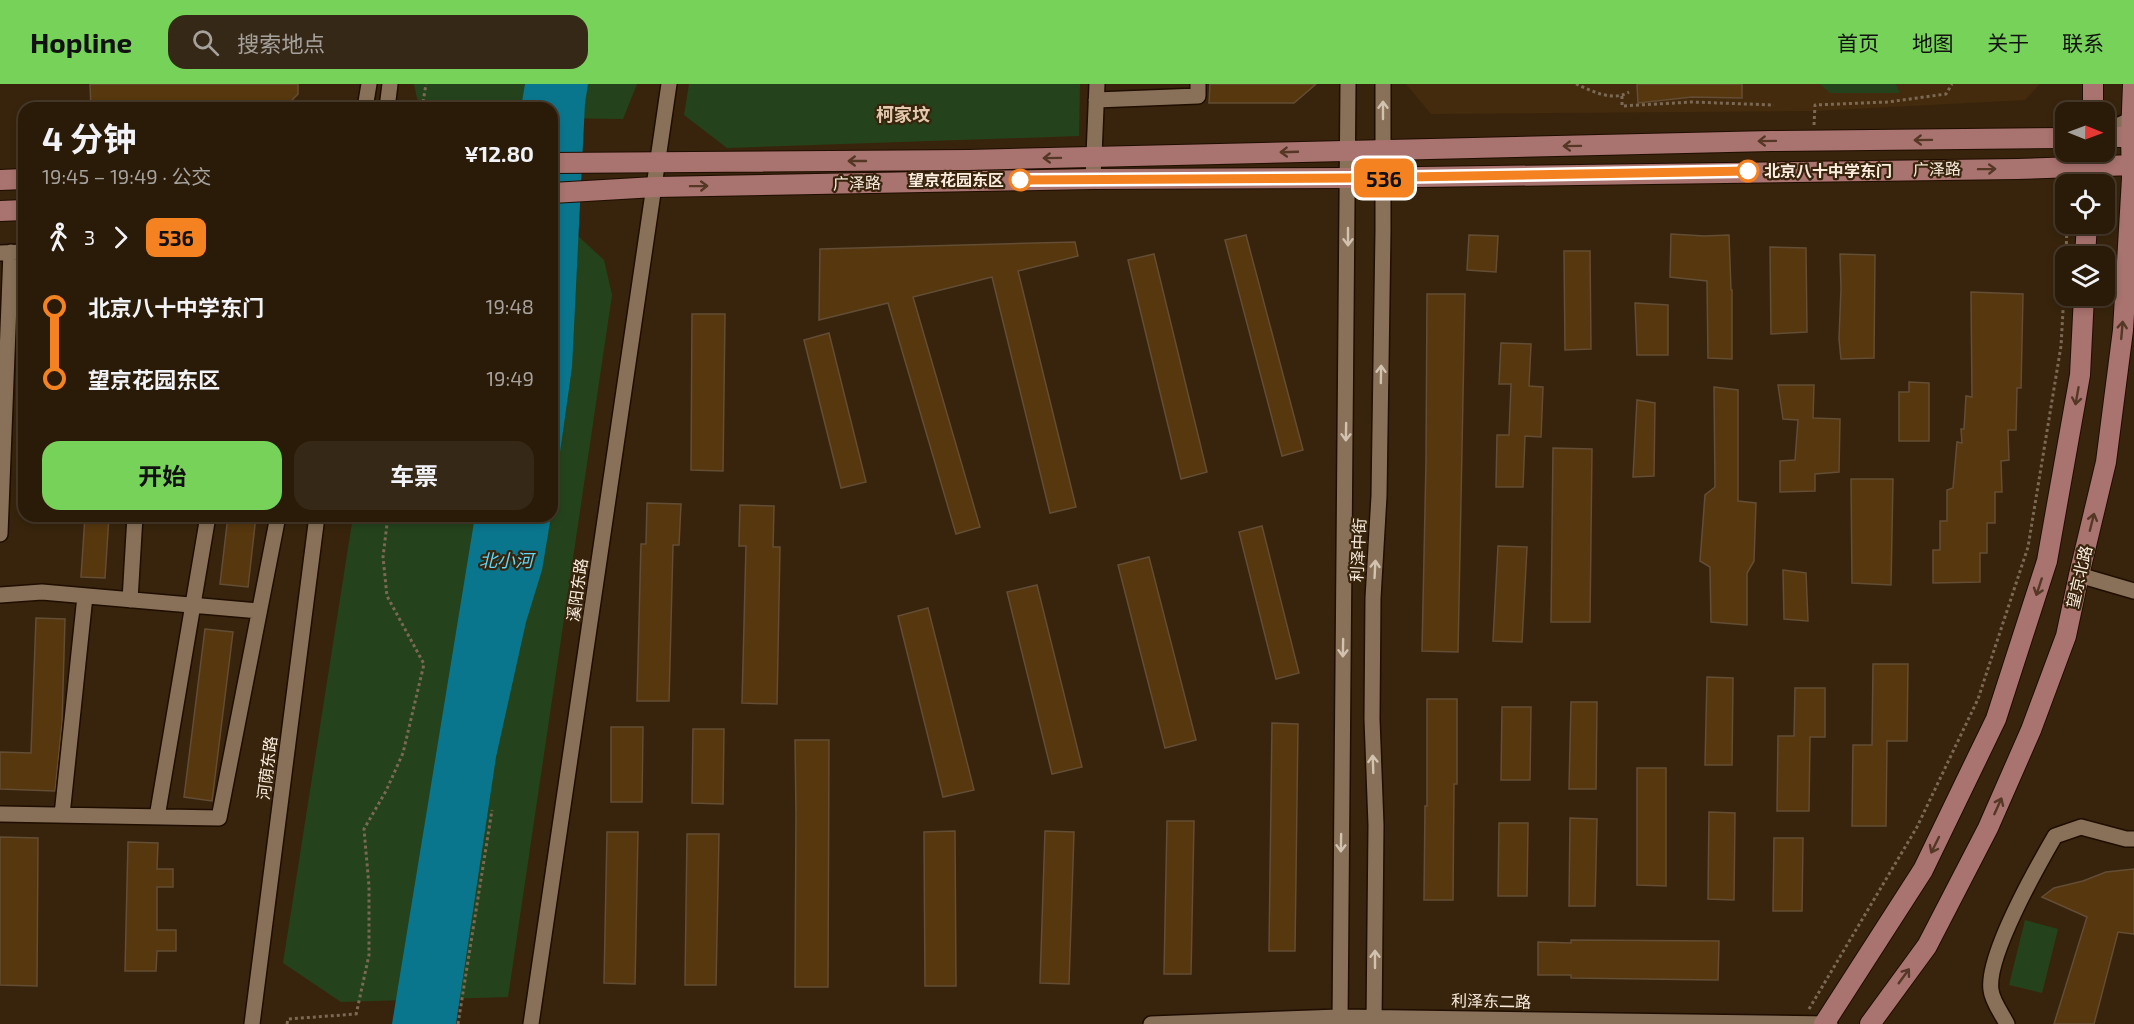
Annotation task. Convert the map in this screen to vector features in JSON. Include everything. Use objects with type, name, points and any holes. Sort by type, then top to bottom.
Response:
[{"type":"main road","points":[[2093,84],[2093,102]]},
{"type":"main road","name":"望京北路","points":[[1870,1024],[1927,946],[1988,828],[2031,730],[2066,636],[2106,462],[2122,330],[2133,172],[2133,84]]},
{"type":"main road","points":[[2115,133],[2133,127]]},
{"type":"main road","name":"广泽路","points":[[558,163],[1094,158],[1771,141],[2055,138]]},
{"type":"main road","name":"广泽路","points":[[558,193],[655,187],[1093,179],[1383,178],[2090,167],[2133,172]]},
{"type":"main road","points":[[0,180],[18,179]]},
{"type":"main road","points":[[0,211],[18,210]]},
{"type":"main road","name":"望京北路","points":[[1826,1024],[1923,870],[1996,719],[2048,561],[2080,375],[2083,306]]},
{"type":"street","points":[[366,102],[369,84]]},
{"type":"street","points":[[388,102],[390,84]]},
{"type":"street","name":"溪阳东路","points":[[531,1024],[669,84]]},
{"type":"street","points":[[1093,179],[1097,84]]},
{"type":"street","points":[[1096,100],[1198,96],[1198,84]]},
{"type":"street","name":"利泽中街","points":[[1340,1020],[1348,84]]},
{"type":"street","name":"利泽中街","points":[[1374,1021],[1376,825],[1372,720],[1373,598],[1379,496],[1383,84]]},
{"type":"street","points":[[2115,130],[2133,127]]},
{"type":"street","points":[[0,534],[12,252]]},
{"type":"street","points":[[130,600],[135,522]]},
{"type":"street","points":[[157,817],[207,522]]},
{"type":"street","points":[[0,814],[219,818],[277,522]]},
{"type":"street","name":"河荫东路","points":[[252,1024],[316,522]]},
{"type":"street","points":[[2079,574],[2134,591]]},
{"type":"street","points":[[0,595],[42,592],[260,611]]},
{"type":"street","points":[[62,815],[85,596]]},
{"type":"street","points":[[2007,1024],[1991,991],[1993,965],[2026,888],[2055,836],[2080,827],[2134,839]]},
{"type":"street","name":"利泽东二路","points":[[1151,1024],[1340,1020],[1826,1024]]},
{"type":"path","points":[[423,102],[426,84]]},
{"type":"path","points":[[1576,84],[1603,95],[1622,96],[1629,92]]},
{"type":"path","points":[[1815,105],[1888,102],[1946,94],[1952,84]]},
{"type":"path","points":[[1622,96],[1622,105],[1692,102],[1774,105]]},
{"type":"path","points":[[1801,1022],[1917,827],[1978,699],[2028,547],[2061,346],[2063,306]]},
{"type":"path","points":[[287,1024],[288,1019],[356,1014],[369,955],[369,886],[364,829],[386,791],[403,753],[424,664],[387,596],[383,556],[387,522]]},
{"type":"path","points":[[458,1024],[492,810]]},
{"type":"shaded area","points":[[1406,84],[2040,84],[2025,100],[1814,111],[1431,114]]},
{"type":"green space","points":[[414,84],[637,84],[623,119],[558,118],[558,102],[418,102]]},
{"type":"green space","points":[[689,84],[1080,84],[1079,136],[727,148],[684,115]]},
{"type":"green space","points":[[1820,84],[1896,84],[1900,93],[1830,93]]},
{"type":"green space","points":[[558,235],[578,236],[604,260],[612,295],[508,997],[341,1002],[283,963],[352,522],[558,522]]},
{"type":"green space","points":[[2025,920],[2058,929],[2042,993],[2009,985]]},
{"type":"water","name":"北小河","points":[[525,84],[588,84],[585,103],[572,367],[558,466],[558,102],[522,102]]},
{"type":"water","name":"北小河","points":[[474,522],[550,522],[542,570],[526,622],[496,757],[456,1024],[392,1024]]},
{"type":"building","points":[[90,84],[298,84],[298,94],[290,102],[91,102]]},
{"type":"building","points":[[1210,84],[1316,84],[1294,103],[1209,103]]},
{"type":"building","points":[[1637,84],[1742,84],[1742,98],[1692,97],[1638,103]]},
{"type":"building","points":[[1671,234],[1729,235],[1732,359],[1708,358],[1707,281],[1670,277]]},
{"type":"building","points":[[1246,235],[1303,450],[1282,456],[1225,240]]},
{"type":"building","points":[[1469,235],[1498,236],[1496,272],[1467,270]]},
{"type":"building","points":[[1075,242],[1078,256],[1018,271],[1076,507],[1050,513],[992,277],[913,297],[980,527],[956,534],[888,303],[819,320],[820,249]]},
{"type":"building","points":[[1770,247],[1806,248],[1807,332],[1771,334]]},
{"type":"building","points":[[1564,251],[1590,251],[1591,349],[1565,350]]},
{"type":"building","points":[[1154,254],[1207,472],[1181,479],[1128,260]]},
{"type":"building","points":[[1840,254],[1875,255],[1874,358],[1841,359],[1839,339]]},
{"type":"building","points":[[1971,292],[2023,294],[2021,388],[2017,388],[2016,430],[2008,430],[2009,460],[2001,461],[2002,492],[1995,492],[1995,523],[1987,523],[1987,553],[1980,553],[1980,582],[1933,583],[1933,550],[1940,550],[1940,521],[1947,521],[1947,490],[1953,488],[1957,442],[1962,443],[1961,429],[1964,429],[1966,396],[1972,397]]},
{"type":"building","points":[[1427,294],[1465,294],[1458,652],[1422,651]]},
{"type":"building","points":[[1635,303],[1668,305],[1668,355],[1637,355]]},
{"type":"building","points":[[692,314],[725,314],[723,471],[691,470]]},
{"type":"building","points":[[829,333],[866,482],[841,488],[804,340]]},
{"type":"building","points":[[1501,343],[1531,344],[1529,386],[1543,387],[1541,437],[1525,436],[1523,487],[1496,487],[1497,435],[1509,435],[1511,384],[1499,384]]},
{"type":"building","points":[[1909,382],[1929,383],[1929,441],[1899,441],[1899,392],[1909,392]]},
{"type":"building","points":[[1778,385],[1814,385],[1813,418],[1840,419],[1839,472],[1815,474],[1815,491],[1780,492],[1780,461],[1795,460],[1798,420],[1783,419]]},
{"type":"building","points":[[1714,387],[1738,390],[1738,501],[1756,503],[1754,561],[1747,573],[1747,625],[1711,622],[1710,567],[1700,561],[1705,495],[1715,487]]},
{"type":"building","points":[[1637,400],[1655,403],[1654,476],[1633,477]]},
{"type":"building","points":[[1553,448],[1592,449],[1590,622],[1551,622]]},
{"type":"building","points":[[1851,479],[1893,479],[1891,585],[1852,583]]},
{"type":"building","points":[[647,503],[681,504],[679,545],[673,545],[669,701],[637,701],[641,544],[646,544]]},
{"type":"building","points":[[740,505],[774,506],[773,547],[780,547],[777,704],[742,703],[746,546],[739,546]]},
{"type":"building","points":[[85,522],[109,522],[105,578],[81,577]]},
{"type":"building","points":[[227,522],[255,522],[248,587],[220,584]]},
{"type":"building","points":[[1262,526],[1299,673],[1276,679],[1239,532]]},
{"type":"building","points":[[1498,546],[1527,547],[1522,642],[1493,641]]},
{"type":"building","points":[[1149,557],[1196,740],[1165,748],[1118,565]]},
{"type":"building","points":[[1783,570],[1806,573],[1808,621],[1784,619]]},
{"type":"building","points":[[1037,585],[1082,767],[1052,774],[1007,592]]},
{"type":"building","points":[[928,608],[974,790],[943,797],[898,616]]},
{"type":"building","points":[[36,618],[65,619],[62,723],[55,791],[0,789],[0,752],[31,753]]},
{"type":"building","points":[[205,629],[233,632],[212,801],[184,797]]},
{"type":"building","points":[[1873,664],[1908,664],[1907,741],[1887,741],[1886,826],[1852,826],[1853,745],[1872,745]]},
{"type":"building","points":[[1707,677],[1733,678],[1732,765],[1705,765]]},
{"type":"building","points":[[1795,688],[1825,688],[1825,737],[1810,737],[1809,811],[1777,811],[1778,736],[1794,736]]},
{"type":"building","points":[[1427,699],[1457,699],[1453,900],[1424,900]]},
{"type":"building","points":[[1571,702],[1597,702],[1596,789],[1569,789]]},
{"type":"building","points":[[1502,707],[1531,707],[1530,780],[1501,780]]},
{"type":"building","points":[[1272,723],[1298,724],[1295,951],[1269,951]]},
{"type":"building","points":[[611,727],[643,727],[642,802],[611,802]]},
{"type":"building","points":[[693,729],[724,729],[723,804],[692,803]]},
{"type":"building","points":[[795,740],[829,740],[828,987],[795,987]]},
{"type":"building","points":[[1637,768],[1666,768],[1666,886],[1637,885]]},
{"type":"building","points":[[1709,812],[1735,813],[1734,900],[1708,899]]},
{"type":"building","points":[[1570,818],[1597,819],[1595,906],[1569,906]]},
{"type":"building","points":[[1167,821],[1194,821],[1191,974],[1164,974]]},
{"type":"building","points":[[1499,823],[1528,823],[1527,896],[1498,896]]},
{"type":"building","points":[[955,831],[956,986],[925,986],[924,832]]},
{"type":"building","points":[[1045,831],[1074,832],[1069,984],[1040,983]]},
{"type":"building","points":[[607,832],[638,832],[635,984],[604,983]]},
{"type":"building","points":[[687,834],[719,834],[716,985],[685,985]]},
{"type":"building","points":[[0,837],[38,838],[37,986],[0,985]]},
{"type":"building","points":[[1774,838],[1803,838],[1802,911],[1773,911]]},
{"type":"building","points":[[128,842],[158,843],[157,869],[173,869],[173,887],[157,887],[157,930],[176,930],[176,951],[157,951],[156,971],[125,971]]},
{"type":"building","points":[[2134,869],[2134,934],[2118,932],[2094,1024],[2054,1024],[2087,917],[2042,897],[2054,888],[2083,881],[2106,872]]},
{"type":"building","points":[[1571,940],[1719,941],[1718,980],[1571,978],[1571,975],[1538,975],[1538,942],[1571,943]]},
{"type":"bus line","name":"536","points":[[1020,180],[1348,178],[1748,171]]},
{"type":"place","name":"北京八十中学东门","points":[[1748,171]]},
{"type":"place","name":"望京花园东区","points":[[1020,180]]},
{"type":"district","name":"柯家坟","points":[[903,115]]}]
